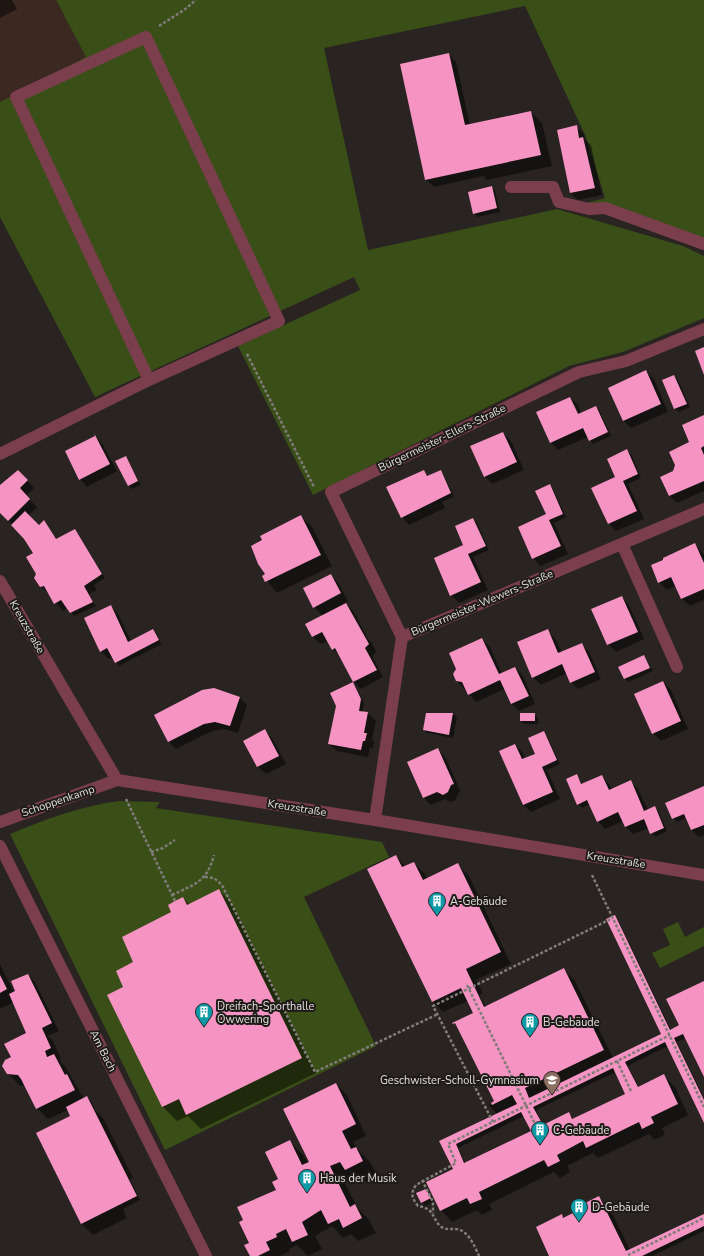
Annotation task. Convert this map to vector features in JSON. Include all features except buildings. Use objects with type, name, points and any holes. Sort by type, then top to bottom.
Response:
[{"type":"street","points":[[0,454],[149,380],[279,321],[146,37],[16,97],[149,380]]},
{"type":"street","points":[[511,187],[552,187],[559,202],[589,209],[604,208],[704,244]]},
{"type":"street","name":"Bürgermeister-Ellers-Straße","points":[[331,492],[579,372],[626,361],[704,329]]},
{"type":"street","points":[[331,492],[402,637]]},
{"type":"street","name":"Bürgermeister-Wewers-Straße","points":[[375,820],[402,637],[704,509]]},
{"type":"street","points":[[622,544],[677,667]]},
{"type":"street","name":"Kreuzstraße","points":[[0,581],[117,780],[375,820],[704,875]]},
{"type":"street","name":"Schoppenkamp","points":[[0,822],[117,780]]},
{"type":"street","name":"Am Bach","points":[[0,846],[206,1256]]},
{"type":"path","points":[[146,37],[196,0]]},
{"type":"path","points":[[240,339],[315,489],[331,492]]},
{"type":"path","points":[[117,780],[175,901]]},
{"type":"path","points":[[151,852],[163,848],[175,840]]},
{"type":"path","points":[[172,894],[196,884],[205,877],[211,866],[214,855]]},
{"type":"path","points":[[582,855],[704,1107]]},
{"type":"path","points":[[205,877],[214,878],[222,884],[315,1072],[438,1014]]},
{"type":"path","points":[[493,1122],[433,1006],[467,986],[613,918]]},
{"type":"path","points":[[467,986],[537,1128]]},
{"type":"path","points":[[479,1256],[472,1241],[465,1233],[457,1229],[450,1230],[441,1226],[433,1213],[424,1207],[418,1206],[412,1196],[412,1190],[422,1180],[456,1163],[448,1144],[670,1035]]},
{"type":"path","points":[[617,1061],[631,1091]]},
{"type":"path","points":[[422,1180],[433,1202],[433,1213]]},
{"type":"path","points":[[628,1255],[704,1218]]},
{"type":"shaded area","points":[[0,0],[56,0],[86,57],[0,102]]},
{"type":"green space","points":[[56,0],[704,0],[704,240],[586,203],[605,198],[586,137],[525,6],[324,48],[368,250],[557,209],[683,246],[704,256],[704,318],[623,352],[569,366],[313,495],[238,346],[360,290],[354,277],[95,397],[0,217],[0,102],[86,57]]},
{"type":"green space","points":[[119,801],[160,802],[156,808],[382,842],[389,857],[304,897],[376,1046],[165,1150],[10,834],[64,814],[91,806]]},
{"type":"green space","points":[[678,922],[685,937],[704,927],[704,946],[660,968],[652,953],[670,945],[663,929]]},
{"type":"place","name":"A-Gebäude","points":[[437,916]]},
{"type":"place","name":"Dreifach-Sporthalle Owwering","points":[[204,1027]]},
{"type":"place","name":"B-Gebäude","points":[[530,1037]]},
{"type":"place","name":"Geschwister-Scholl-Gymnasium","points":[[552,1095]]},
{"type":"place","name":"C-Gebäude","points":[[540,1145]]},
{"type":"place","name":"Haus der Musik","points":[[307,1193]]},
{"type":"place","name":"D-Gebäude","points":[[579,1222]]}]
